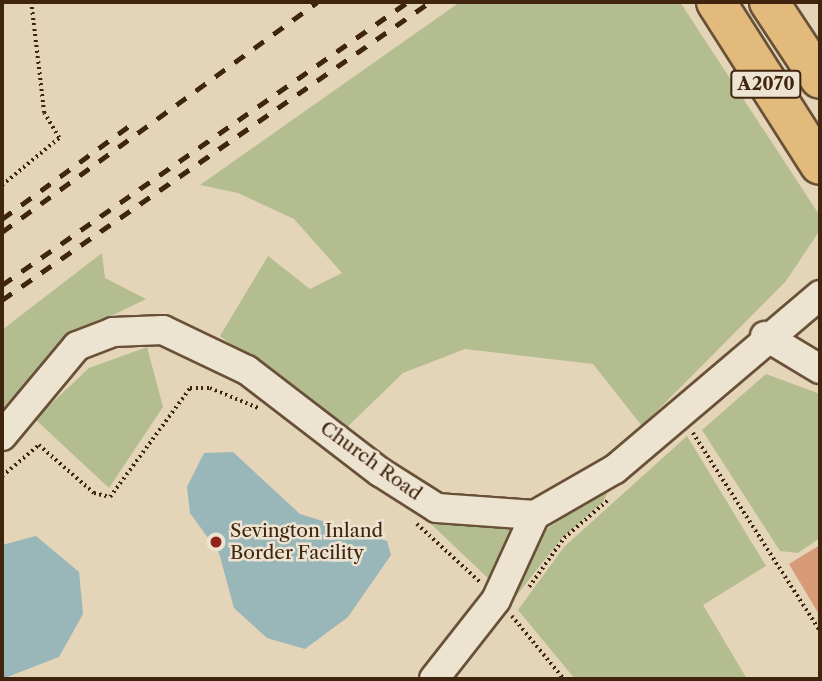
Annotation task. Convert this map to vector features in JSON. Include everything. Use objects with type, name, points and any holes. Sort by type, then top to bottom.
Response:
[{"type":"highway","name":"A2070","points":[[716,2],[820,165]]},
{"type":"highway","name":"A2070","points":[[769,2],[820,79]]},
{"type":"street","points":[[434,679],[472,636],[507,605],[535,515],[615,469],[765,336],[819,294]]},
{"type":"street","name":"Church Road","points":[[2,436],[77,346],[113,332],[163,330],[247,370],[380,472],[437,508],[535,515]]},
{"type":"street","points":[[765,336],[820,369]]},
{"type":"street","points":[[465,679],[472,636]]},
{"type":"path","points":[[2,185],[59,138],[44,113],[32,2]]},
{"type":"path","points":[[2,476],[39,445],[94,494],[110,497],[190,388],[210,388],[261,410]]},
{"type":"path","points":[[680,412],[820,631]]},
{"type":"path","points":[[525,592],[564,538],[606,503],[617,481],[615,469]]},
{"type":"path","points":[[412,521],[455,554],[507,605],[564,679]]},
{"type":"green space","points":[[460,2],[680,2],[820,216],[820,230],[786,281],[642,426],[593,364],[465,349],[403,373],[343,431],[220,336],[268,256],[310,289],[342,273],[294,219],[238,193],[200,185]]},
{"type":"green space","points":[[102,253],[105,278],[146,299],[66,338],[2,409],[2,330]]},
{"type":"green space","points":[[147,347],[163,407],[109,488],[35,419],[89,368]]},
{"type":"green space","points":[[766,374],[820,394],[820,538],[798,553],[780,551],[702,430]]},
{"type":"green space","points":[[687,436],[766,566],[703,605],[747,679],[575,679],[518,610],[564,547]]},
{"type":"green space","points":[[610,487],[603,502],[561,539],[509,605],[542,532]]},
{"type":"green space","points":[[430,523],[515,524],[492,582]]},
{"type":"water","points":[[233,452],[300,514],[387,541],[391,555],[348,617],[305,649],[267,638],[234,608],[219,553],[190,513],[187,487],[204,453]]},
{"type":"water","points":[[36,536],[79,572],[83,614],[59,657],[2,679],[2,545]]},
{"type":"building","points":[[820,545],[820,616],[789,564]]},
{"type":"railway","points":[[2,232],[317,2]]},
{"type":"railway","points":[[2,285],[407,2]]},
{"type":"railway","points":[[2,300],[430,2]]},
{"type":"railway","points":[[2,219],[129,126]]},
{"type":"place","name":"Sevington Inland Border Facility","points":[[216,542]]}]
